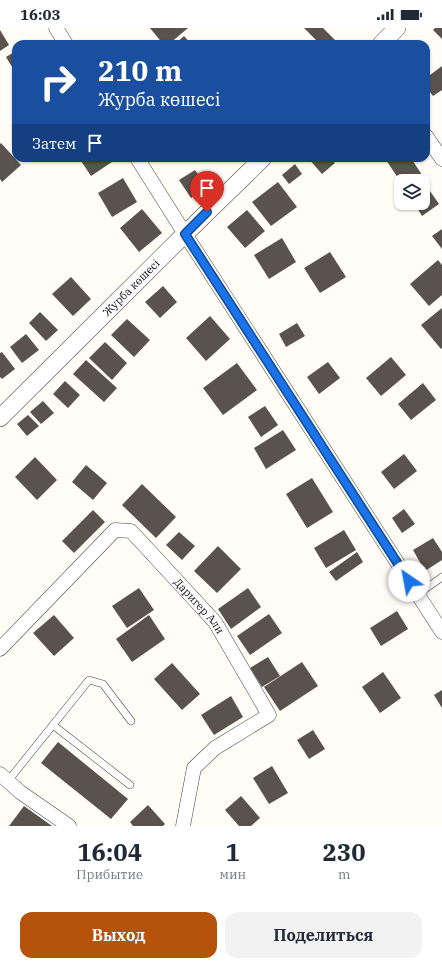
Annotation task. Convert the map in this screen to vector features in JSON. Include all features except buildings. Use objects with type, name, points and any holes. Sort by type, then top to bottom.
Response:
[{"type":"street","points":[[56,28],[64,40]]},
{"type":"street","points":[[385,40],[397,28]]},
{"type":"street","points":[[430,142],[442,159]]},
{"type":"street","points":[[140,162],[442,632]]},
{"type":"street","name":"Журба көшесі","points":[[0,418],[259,162]]},
{"type":"street","name":"Даригер Али","points":[[0,649],[114,530],[131,531],[215,622],[269,715],[215,748],[194,768],[183,826]]},
{"type":"street","points":[[4,778],[20,792],[70,826]]},
{"type":"lane","points":[[418,594],[442,577]]},
{"type":"lane","points":[[4,778],[53,725],[89,680],[103,684],[131,721]]},
{"type":"lane","points":[[53,725],[130,785]]},
{"type":"route","points":[[207,212],[185,234],[409,581]]}]
